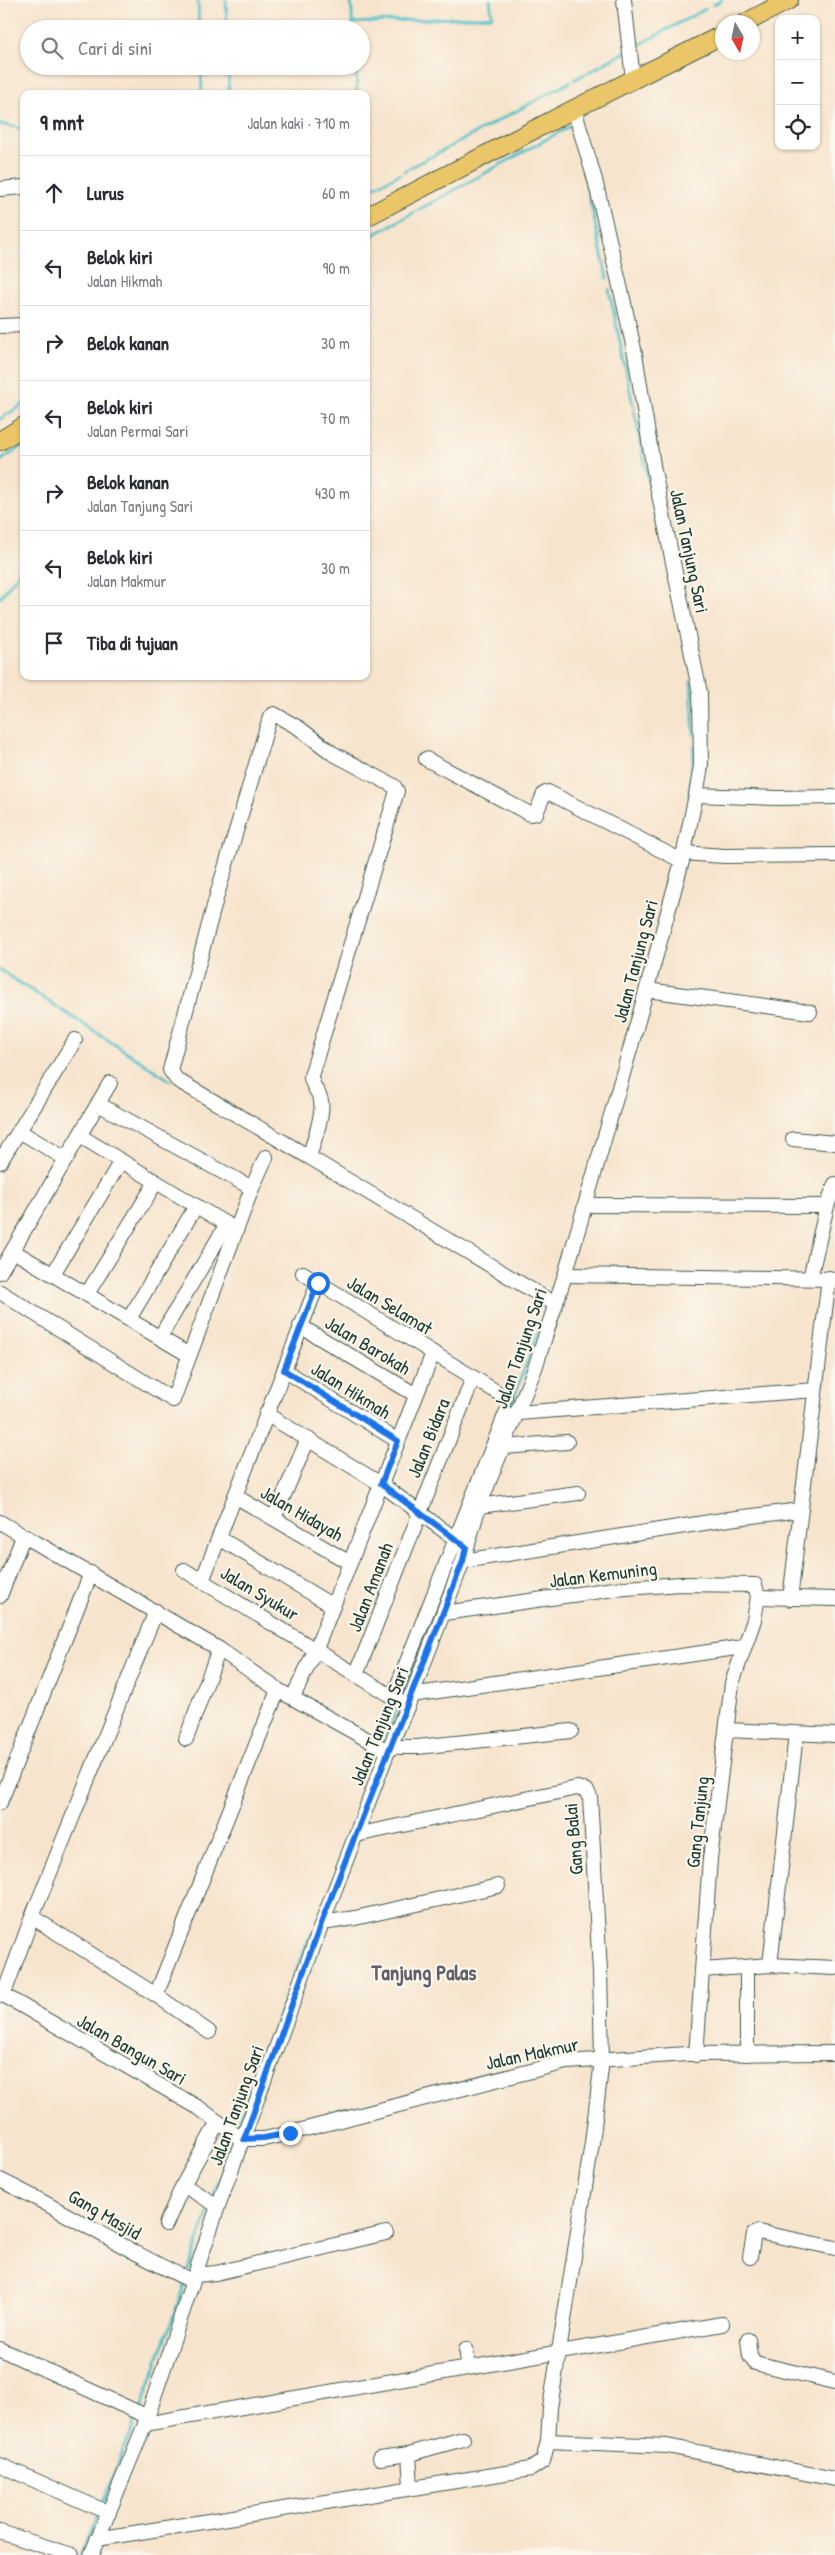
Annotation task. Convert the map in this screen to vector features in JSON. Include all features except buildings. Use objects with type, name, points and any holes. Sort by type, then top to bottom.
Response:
[{"type":"main road","points":[[760,15],[789,0]]},
{"type":"main road","points":[[370,214],[715,38]]},
{"type":"main road","points":[[0,441],[20,428]]},
{"type":"street","points":[[624,0],[634,79]]},
{"type":"street","name":"Jalan Tanjung Sari","points":[[91,2555],[106,2511],[144,2417],[194,2278],[214,2203],[238,2136],[389,1749],[403,1700],[444,1613],[463,1561],[461,1543],[480,1506],[551,1302],[565,1275],[647,990],[682,857],[696,795],[701,766],[700,693],[654,471],[635,354],[595,180],[574,109]]},
{"type":"street","points":[[0,189],[20,187]]},
{"type":"street","points":[[0,326],[20,325]]},
{"type":"street","points":[[309,1156],[322,1107],[319,1095],[311,1082],[311,1076],[397,791],[394,786],[332,753],[284,718],[274,714],[270,718],[220,886],[170,1070],[177,1080],[309,1156],[551,1302]]},
{"type":"street","points":[[426,758],[530,814],[536,813],[544,794],[548,792],[682,857],[835,855]]},
{"type":"street","points":[[696,795],[777,798],[835,797]]},
{"type":"street","points":[[647,990],[810,1012]]},
{"type":"street","points":[[0,1162],[75,1040]]},
{"type":"street","points":[[0,1272],[110,1084]]},
{"type":"street","points":[[98,1104],[252,1188]]},
{"type":"street","points":[[19,1131],[66,1159]]},
{"type":"street","points":[[80,1136],[231,1227]]},
{"type":"street","points":[[793,1139],[835,1143]]},
{"type":"street","points":[[160,1337],[231,1227],[266,1157]]},
{"type":"street","points":[[53,1274],[121,1161]]},
{"type":"street","points":[[87,1294],[156,1182]]},
{"type":"street","points":[[810,1278],[827,1206],[835,1184]]},
{"type":"street","points":[[585,1205],[827,1206]]},
{"type":"street","points":[[129,1319],[196,1206]]},
{"type":"street","points":[[0,1292],[173,1400],[231,1227]]},
{"type":"street","points":[[13,1251],[190,1354]]},
{"type":"street","name":"Jalan Selamat","points":[[303,1273],[505,1396]]},
{"type":"street","points":[[565,1275],[832,1278],[815,1390],[790,1599]]},
{"type":"street","points":[[202,1580],[318,1283]]},
{"type":"street","name":"Jalan Barokah","points":[[300,1326],[416,1396]]},
{"type":"street","points":[[293,1697],[316,1649],[433,1353]]},
{"type":"street","name":"Jalan Hikmah","points":[[284,1370],[398,1441]]},
{"type":"street","name":"Jalan Bidara","points":[[418,1512],[473,1378]]},
{"type":"street","points":[[512,1413],[815,1390]]},
{"type":"street","points":[[266,1414],[381,1484],[461,1543]]},
{"type":"street","points":[[274,1518],[308,1440]]},
{"type":"street","points":[[567,1442],[502,1442],[461,1543],[403,1700],[743,1647]]},
{"type":"street","points":[[480,1506],[578,1493]]},
{"type":"street","name":"Jalan Hidayah","points":[[235,1496],[350,1563]]},
{"type":"street","points":[[463,1561],[729,1519],[800,1510]]},
{"type":"street","name":"Jalan Amanah","points":[[356,1675],[418,1512]]},
{"type":"street","points":[[0,1522],[91,1573],[219,1649],[278,1690],[389,1749],[571,1731]]},
{"type":"street","points":[[0,1596],[25,1537]]},
{"type":"street","points":[[219,1538],[333,1606]]},
{"type":"street","name":"Jalan Syukur","points":[[184,1570],[356,1675],[403,1700]]},
{"type":"street","points":[[0,1803],[91,1573]]},
{"type":"street","name":"Jalan Kemuning","points":[[444,1613],[614,1589],[680,1584],[755,1585],[758,1598]]},
{"type":"street","points":[[758,1598],[835,1599]]},
{"type":"street","name":"Gang Tanjung","points":[[696,2055],[710,1859],[732,1683],[754,1620],[758,1598]]},
{"type":"street","points":[[2,1994],[156,1611]]},
{"type":"street","points":[[186,1739],[219,1649]]},
{"type":"street","points":[[156,1995],[278,1690]]},
{"type":"street","points":[[727,1730],[835,1734]]},
{"type":"street","points":[[770,1965],[796,1734]]},
{"type":"street","name":"Gang Balai","points":[[356,1835],[577,1788],[587,1791],[590,1797],[590,1834],[595,1878],[602,2060]]},
{"type":"street","points":[[322,1923],[355,1918],[498,1886]]},
{"type":"street","points":[[32,1918],[156,1995],[209,2032]]},
{"type":"street","points":[[703,1970],[770,1965],[835,1968]]},
{"type":"street","points":[[747,1968],[747,2054]]},
{"type":"street","name":"Jalan Bangun Sari","points":[[2,1994],[199,2108],[238,2136]]},
{"type":"street","name":"Jalan Makmur","points":[[238,2136],[264,2138],[290,2133],[566,2062],[696,2055],[835,2053]]},
{"type":"street","points":[[97,2539],[537,2466],[543,2461],[548,2441],[550,2408],[592,2143],[602,2060]]},
{"type":"street","points":[[166,2224],[183,2185],[218,2122]]},
{"type":"street","name":"Gang Masjid","points":[[0,2180],[60,2209],[158,2265],[194,2278]]},
{"type":"street","points":[[183,2185],[214,2203]]},
{"type":"street","points":[[750,2257],[754,2234],[758,2232],[835,2248]]},
{"type":"street","points":[[194,2278],[386,2233]]},
{"type":"street","points":[[0,2349],[144,2417],[469,2368],[722,2324]]},
{"type":"street","points":[[748,2340],[750,2356],[755,2363],[835,2382]]},
{"type":"street","points":[[466,2349],[469,2368]]},
{"type":"street","points":[[380,2458],[409,2454],[463,2439]]},
{"type":"street","points":[[548,2441],[667,2446],[835,2479]]},
{"type":"street","points":[[409,2454],[411,2487]]},
{"type":"street","points":[[0,2465],[106,2511]]},
{"type":"street","points":[[0,2532],[72,2555]]},
{"type":"waterway","points":[[198,0],[199,20]]},
{"type":"waterway","points":[[226,0],[227,20]]},
{"type":"waterway","points":[[351,0],[352,20]]},
{"type":"waterway","points":[[370,22],[492,16],[490,0]]},
{"type":"waterway","points":[[713,5],[722,0]]},
{"type":"waterway","points":[[633,48],[705,9]]},
{"type":"waterway","points":[[574,80],[627,51]]},
{"type":"waterway","points":[[201,75],[202,90]]},
{"type":"waterway","points":[[228,75],[229,90]]},
{"type":"waterway","points":[[356,75],[357,90]]},
{"type":"waterway","points":[[431,157],[570,82]]},
{"type":"waterway","points":[[0,124],[20,128]]},
{"type":"waterway","points":[[370,237],[574,124]]},
{"type":"waterway","points":[[580,154],[607,278]]},
{"type":"waterway","points":[[404,171],[428,158]]},
{"type":"waterway","points":[[370,189],[400,174]]},
{"type":"waterway","points":[[609,289],[658,526]]},
{"type":"waterway","points":[[0,419],[20,406]]},
{"type":"waterway","points":[[0,461],[20,448]]},
{"type":"waterway","points":[[0,598],[20,571]]},
{"type":"waterway","points":[[691,681],[694,735]]},
{"type":"waterway","points":[[689,797],[694,746]]},
{"type":"waterway","points":[[675,851],[682,827]]},
{"type":"waterway","points":[[665,896],[672,861]]},
{"type":"waterway","points":[[0,970],[171,1081]]},
{"type":"waterway","points":[[509,1410],[546,1311]]},
{"type":"waterway","points":[[401,1698],[418,1652]]},
{"type":"waterway","points":[[383,1745],[399,1704]]},
{"type":"waterway","points":[[236,2130],[310,1935]]},
{"type":"waterway","points":[[213,2199],[233,2138]]},
{"type":"waterway","points":[[187,2275],[210,2207]]},
{"type":"waterway","points":[[141,2409],[185,2283]]},
{"type":"waterway","points":[[101,2507],[137,2417]]},
{"type":"waterway","points":[[80,2555],[99,2512]]},
{"type":"district","name":"Tanjung Palas","points":[[424,1972]]},
{"type":"route","points":[[290,2133],[264,2138],[244,2139],[322,1923],[388,1751],[408,1705],[463,1561],[466,1547],[381,1484],[398,1441],[284,1370],[318,1283]]}]
